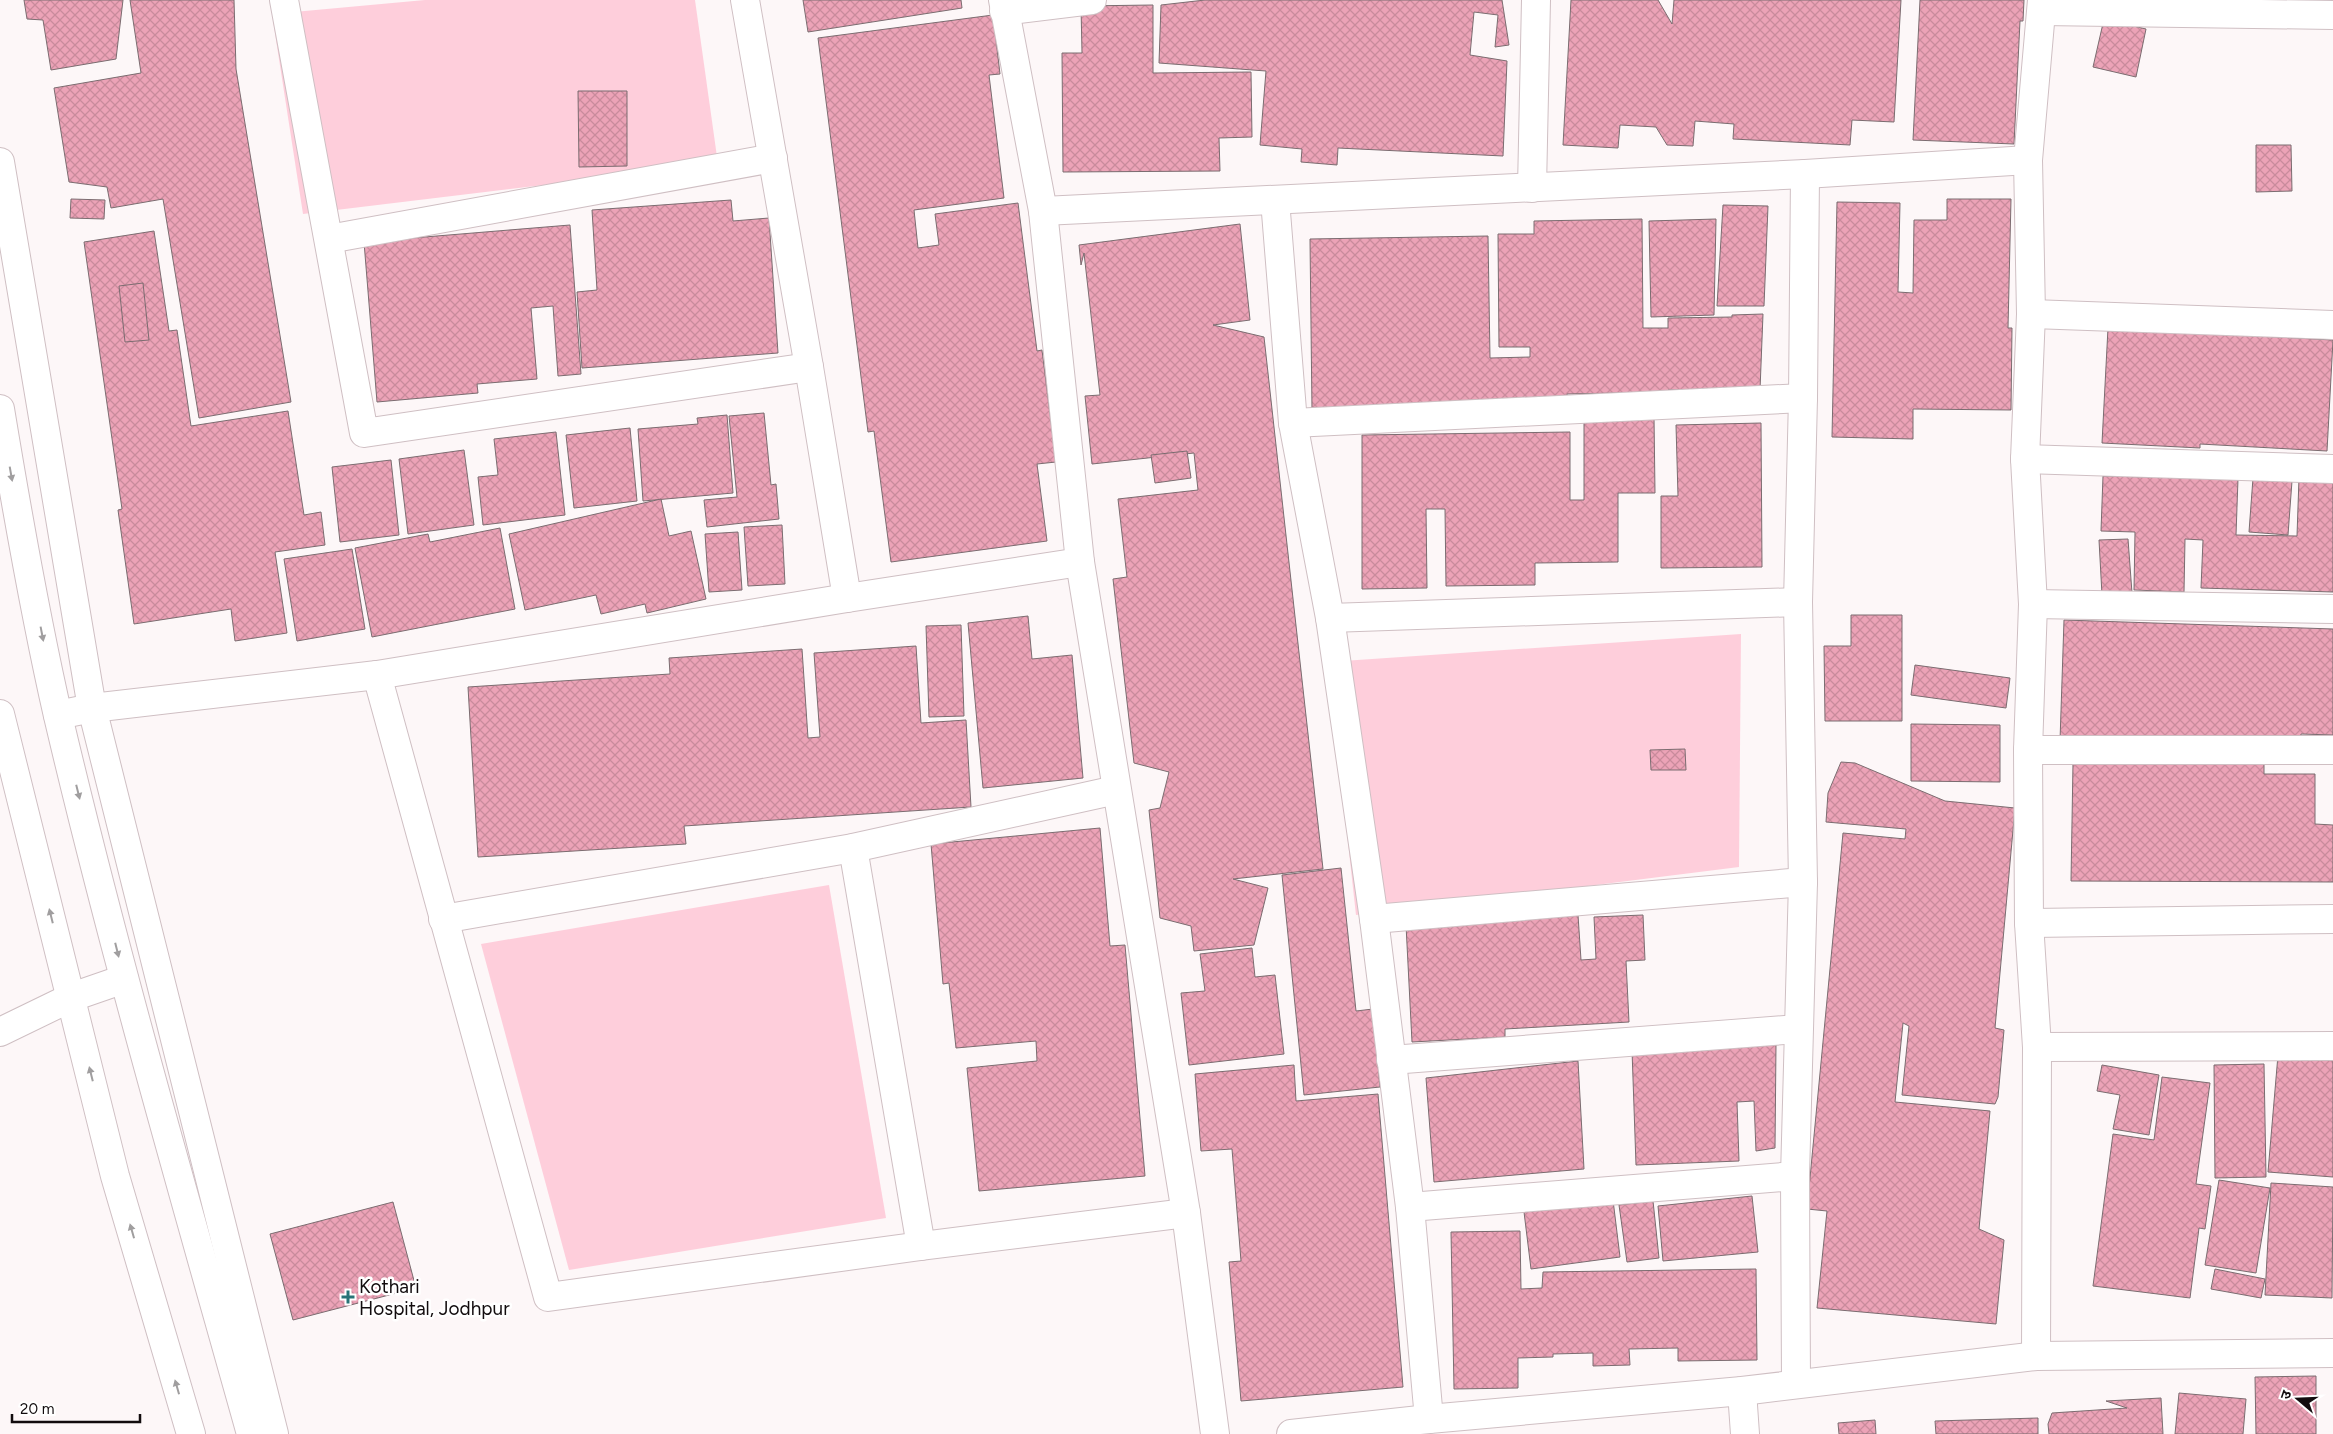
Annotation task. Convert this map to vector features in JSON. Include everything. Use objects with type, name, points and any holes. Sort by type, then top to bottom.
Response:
[{"type":"street","points":[[284,0],[364,433],[809,367]]},
{"type":"street","points":[[745,0],[847,598]]},
{"type":"street","points":[[1092,0],[1004,5],[1043,211],[1080,562],[1186,1212],[1215,1434]]},
{"type":"street","points":[[1532,188],[1536,0]]},
{"type":"street","points":[[2036,1356],[2037,1047],[2029,924],[2028,750],[2033,604],[2025,459],[2031,314],[2028,160],[2042,6],[2333,15]]},
{"type":"street","points":[[329,238],[772,158]]},
{"type":"street","points":[[1043,211],[1805,174],[2028,160]]},
{"type":"street","points":[[0,162],[92,708],[274,1434]]},
{"type":"street","points":[[1796,1383],[1795,1176],[1803,882],[1798,602],[1804,398],[1805,174]]},
{"type":"street","points":[[1275,200],[1293,423],[1330,618],[1374,919],[1410,1207],[1429,1418]]},
{"type":"street","points":[[2031,314],[2333,324]]},
{"type":"street","points":[[1293,423],[1804,398]]},
{"type":"street","points":[[0,409],[16,505],[58,715],[124,979],[251,1434]]},
{"type":"street","points":[[2025,459],[2333,469]]},
{"type":"street","points":[[58,715],[92,708],[376,675],[1080,562]]},
{"type":"street","points":[[1330,618],[1798,602]]},
{"type":"street","points":[[2033,604],[2333,609]]},
{"type":"street","points":[[376,675],[548,1296],[1186,1212]]},
{"type":"street","points":[[0,714],[72,997],[115,1176],[191,1434]]},
{"type":"street","points":[[2028,750],[2333,750]]},
{"type":"street","points":[[444,919],[853,848],[1116,790]]},
{"type":"street","points":[[853,848],[921,1246]]},
{"type":"street","points":[[1374,919],[1803,882]]},
{"type":"street","points":[[2029,924],[2333,919]]},
{"type":"street","points":[[0,1032],[72,997],[124,979]]},
{"type":"street","points":[[1391,1060],[1798,1029]]},
{"type":"street","points":[[2037,1047],[2333,1046]]},
{"type":"street","points":[[1410,1207],[1795,1176]]},
{"type":"street","points":[[1291,1434],[1429,1418],[1742,1391],[1796,1383],[2036,1356],[2333,1353]]},
{"type":"street","points":[[1742,1391],[1745,1434]]},
{"type":"shaded area","points":[[425,0],[695,0],[718,164],[303,214],[272,14]]},
{"type":"shaded area","points":[[1741,634],[1739,867],[1356,915],[1328,662]]},
{"type":"shaded area","points":[[829,885],[886,1218],[569,1270],[481,944]]},
{"type":"building","points":[[24,0],[123,0],[116,59],[51,70],[43,20],[27,19]]},
{"type":"building","points":[[130,0],[234,0],[236,69],[291,402],[199,418],[163,199],[111,208],[107,187],[69,182],[54,88],[141,73]]},
{"type":"building","points":[[803,0],[961,0],[962,8],[808,32]]},
{"type":"building","points":[[1205,0],[1502,0],[1509,45],[1495,47],[1498,15],[1474,12],[1470,55],[1507,61],[1503,156],[1338,148],[1337,165],[1301,162],[1302,149],[1260,145],[1266,71],[1159,63],[1161,5]]},
{"type":"building","points":[[1571,0],[1658,0],[1672,24],[1674,0],[1901,0],[1894,122],[1852,120],[1850,145],[1733,139],[1734,124],[1695,121],[1693,146],[1667,145],[1656,127],[1620,125],[1618,148],[1563,145]]},
{"type":"building","points":[[1920,0],[2024,0],[2023,21],[2020,21],[2014,144],[1913,140]]},
{"type":"building","points":[[1153,5],[1153,73],[1251,72],[1252,137],[1219,138],[1220,171],[1063,172],[1062,53],[1082,53],[1081,6]]},
{"type":"building","points":[[993,15],[1000,74],[989,75],[1004,198],[914,210],[918,248],[939,245],[935,214],[1018,203],[1037,351],[1042,350],[1056,462],[1037,464],[1047,541],[891,562],[874,431],[868,432],[818,38]]},
{"type":"building","points":[[2104,19],[2146,29],[2136,77],[2093,67]]},
{"type":"building","points":[[578,91],[627,91],[627,166],[579,167]]},
{"type":"building","points":[[2256,145],[2291,145],[2292,191],[2256,192]]},
{"type":"building","points":[[71,199],[105,200],[104,219],[70,218]]},
{"type":"building","points":[[1947,199],[2011,199],[2008,328],[2012,328],[2011,410],[1913,409],[1913,439],[1832,437],[1837,202],[1900,203],[1898,292],[1913,293],[1914,220],[1947,220]]},
{"type":"building","points":[[731,200],[733,221],[769,218],[778,353],[582,368],[577,292],[597,290],[592,210]]},
{"type":"building","points":[[1723,205],[1768,206],[1764,306],[1717,306]]},
{"type":"building","points":[[1642,219],[1643,328],[1668,328],[1668,318],[1732,317],[1732,315],[1763,314],[1760,390],[1668,390],[1667,392],[1567,394],[1567,401],[1312,411],[1310,239],[1488,236],[1490,358],[1530,357],[1530,347],[1499,347],[1498,234],[1534,234],[1534,221]]},
{"type":"building","points":[[1716,219],[1714,315],[1651,317],[1649,221]]},
{"type":"building","points":[[1240,224],[1250,320],[1213,325],[1264,337],[1323,869],[1233,879],[1268,888],[1254,945],[1194,951],[1191,926],[1160,918],[1149,810],[1160,808],[1169,772],[1134,763],[1113,579],[1127,577],[1118,499],[1198,490],[1194,453],[1092,464],[1085,396],[1100,395],[1084,253],[1081,265],[1079,245]]},
{"type":"building","points":[[570,225],[581,374],[558,376],[553,306],[531,308],[537,379],[477,384],[478,393],[377,402],[364,242]]},
{"type":"building","points":[[154,231],[169,331],[177,330],[191,426],[288,411],[304,515],[321,512],[325,545],[275,552],[287,633],[235,641],[231,609],[134,624],[118,510],[122,509],[84,242]]},
{"type":"building","points":[[143,283],[149,340],[125,342],[119,286]]},
{"type":"building","points":[[2108,328],[2333,340],[2327,451],[2200,444],[2200,448],[2102,443]]},
{"type":"building","points":[[764,413],[771,485],[776,484],[779,519],[707,527],[704,500],[737,497],[729,416]]},
{"type":"building","points":[[727,415],[733,493],[643,501],[638,429],[698,424],[697,418]]},
{"type":"building","points":[[1654,417],[1655,493],[1618,493],[1618,562],[1535,563],[1535,585],[1446,586],[1445,509],[1426,509],[1427,588],[1362,589],[1362,435],[1570,432],[1570,500],[1584,500],[1584,418]]},
{"type":"building","points":[[1761,423],[1762,567],[1661,568],[1661,496],[1678,496],[1676,425]]},
{"type":"building","points":[[630,428],[637,501],[574,508],[566,435]]},
{"type":"building","points":[[556,432],[565,515],[483,525],[478,477],[498,475],[494,439]]},
{"type":"building","points":[[464,450],[474,525],[408,534],[399,459]]},
{"type":"building","points":[[1187,451],[1191,478],[1155,483],[1151,455]]},
{"type":"building","points":[[391,460],[399,535],[340,542],[332,467]]},
{"type":"building","points":[[2103,476],[2238,479],[2236,535],[2297,536],[2299,478],[2333,479],[2333,592],[2201,588],[2203,540],[2185,539],[2184,592],[2134,590],[2135,532],[2101,531]]},
{"type":"building","points":[[2253,478],[2292,481],[2288,535],[2249,532]]},
{"type":"building","points":[[661,499],[669,536],[691,531],[706,599],[647,613],[645,604],[601,614],[596,595],[525,610],[509,534]]},
{"type":"building","points":[[782,525],[785,584],[748,586],[744,527]]},
{"type":"building","points":[[500,528],[515,609],[372,637],[355,548],[428,534],[430,542]]},
{"type":"building","points":[[738,532],[742,590],[709,592],[705,534]]},
{"type":"building","points":[[2128,539],[2132,593],[2102,595],[2099,540]]},
{"type":"building","points":[[352,549],[365,629],[297,641],[284,559]]},
{"type":"building","points":[[1851,615],[1902,615],[1902,721],[1825,721],[1824,646],[1851,646]]},
{"type":"building","points":[[1028,616],[1032,659],[1072,655],[1083,778],[983,788],[968,623]]},
{"type":"building","points":[[2064,620],[2333,629],[2333,735],[2301,734],[2300,744],[2060,741]]},
{"type":"building","points":[[961,625],[964,716],[929,717],[926,626]]},
{"type":"building","points":[[916,646],[921,723],[966,720],[971,807],[684,826],[686,844],[478,857],[468,687],[670,674],[669,658],[802,649],[808,738],[820,737],[814,653]]},
{"type":"building","points":[[1915,665],[2010,678],[2006,708],[1911,695]]},
{"type":"building","points":[[1911,724],[2000,725],[2000,782],[1911,781]]},
{"type":"building","points":[[1685,749],[1686,770],[1651,770],[1650,750]]},
{"type":"building","points":[[1841,762],[1855,763],[1945,801],[2015,808],[1995,1028],[2004,1030],[1998,1097],[1995,1104],[1902,1095],[1909,1026],[1903,1023],[1895,1102],[1990,1111],[1979,1229],[2004,1240],[1996,1324],[1817,1308],[1827,1211],[1807,1209],[1843,833],[1905,839],[1906,829],[1826,822],[1828,793]]},
{"type":"building","points":[[2073,763],[2264,764],[2264,774],[2315,774],[2315,824],[2333,825],[2333,882],[2071,881]]},
{"type":"building","points":[[1100,828],[1110,946],[1125,945],[1145,1176],[979,1191],[967,1068],[1037,1061],[1036,1041],[956,1048],[949,983],[943,984],[931,844]]},
{"type":"building","points":[[1341,868],[1356,1011],[1373,1009],[1380,1087],[1304,1095],[1282,875]]},
{"type":"building","points":[[1578,915],[1581,960],[1596,959],[1594,917],[1643,915],[1645,960],[1626,961],[1629,1022],[1505,1029],[1505,1037],[1412,1042],[1406,925]]},
{"type":"building","points":[[1252,948],[1255,977],[1275,975],[1284,1054],[1189,1065],[1181,993],[1205,991],[1200,954]]},
{"type":"building","points":[[1776,1044],[1775,1148],[1756,1151],[1754,1101],[1737,1102],[1739,1161],[1636,1165],[1632,1050]]},
{"type":"building","points":[[2278,1055],[2333,1059],[2333,1177],[2268,1172]]},
{"type":"building","points":[[1578,1061],[1584,1169],[1434,1182],[1426,1078]]},
{"type":"building","points":[[2264,1064],[2266,1177],[2215,1178],[2214,1065]]},
{"type":"building","points":[[1294,1065],[1296,1101],[1378,1094],[1403,1387],[1241,1401],[1229,1262],[1241,1261],[1232,1149],[1201,1151],[1195,1074]]},
{"type":"building","points":[[2102,1065],[2159,1075],[2149,1135],[2113,1129],[2120,1095],[2097,1091]]},
{"type":"building","points":[[2162,1077],[2210,1083],[2196,1184],[2211,1186],[2205,1229],[2199,1228],[2190,1298],[2093,1286],[2113,1134],[2154,1140]]},
{"type":"building","points":[[2219,1180],[2270,1188],[2256,1273],[2205,1265]]},
{"type":"building","points":[[2271,1183],[2333,1187],[2332,1298],[2265,1295]]},
{"type":"building","points":[[1752,1196],[1758,1252],[1663,1261],[1658,1206]]},
{"type":"building","points":[[1613,1200],[1620,1257],[1531,1269],[1524,1212]]},
{"type":"building","points":[[1653,1201],[1659,1258],[1627,1262],[1619,1205]]},
{"type":"building","points":[[393,1202],[416,1288],[293,1320],[270,1234]]},
{"type":"building","points":[[1520,1231],[1521,1289],[1542,1288],[1543,1272],[1756,1269],[1757,1360],[1678,1361],[1678,1348],[1629,1349],[1630,1365],[1593,1366],[1593,1353],[1553,1354],[1553,1357],[1518,1358],[1518,1388],[1454,1389],[1451,1232]]},
{"type":"building","points":[[2215,1269],[2265,1279],[2261,1298],[2211,1289]]},
{"type":"building","points":[[2316,1376],[2316,1434],[2256,1434],[2255,1377]]},
{"type":"building","points":[[2179,1393],[2246,1399],[2243,1434],[2175,1434]]},
{"type":"building","points":[[2161,1398],[2163,1434],[2049,1434],[2048,1424],[2052,1413],[2127,1408],[2106,1401]]},
{"type":"building","points":[[2038,1418],[2038,1434],[1936,1434],[1935,1421]]},
{"type":"building","points":[[1875,1420],[1876,1434],[1839,1434],[1838,1423]]},
{"type":"place","name":"Kothari Hospital, Jodhpur","points":[[348,1297]]}]
